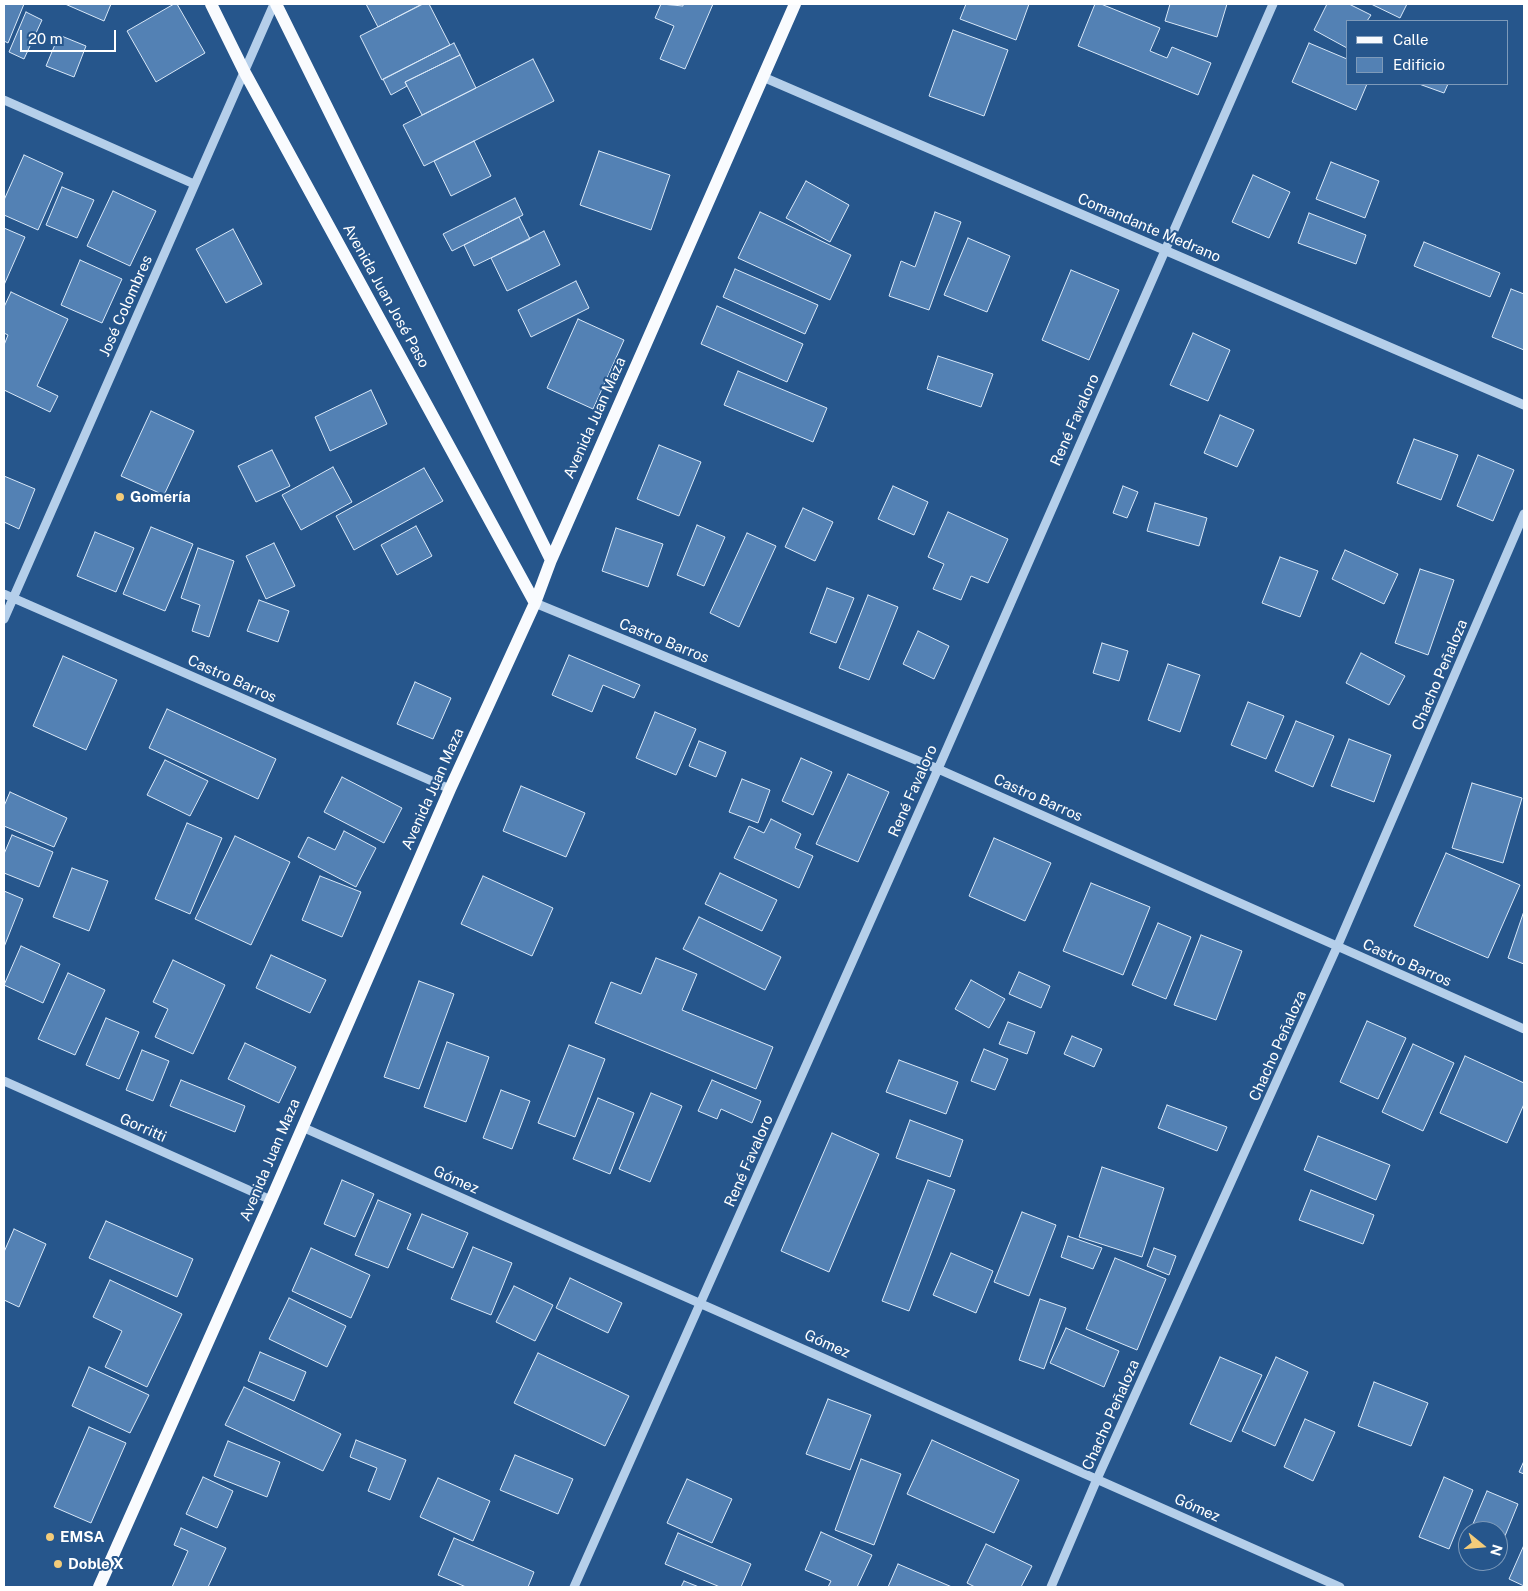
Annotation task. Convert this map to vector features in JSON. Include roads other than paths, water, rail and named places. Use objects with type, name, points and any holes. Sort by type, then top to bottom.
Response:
[{"type":"main road","name":"Avenida Juan José Paso","points":[[212,4],[244,71],[535,603]]},
{"type":"main road","name":"Avenida Juan José Paso","points":[[275,4],[551,560]]},
{"type":"main road","name":"Avenida Juan Maza","points":[[99,1587],[271,1200],[450,789],[535,603],[551,560],[795,4]]},
{"type":"street","name":"José Colombres","points":[[4,619],[194,184],[275,4]]},
{"type":"street","name":"René Favaloro","points":[[574,1587],[938,769],[1273,4]]},
{"type":"street","name":"Comandante Medrano","points":[[763,77],[1524,405]]},
{"type":"street","points":[[4,100],[194,184]]},
{"type":"street","name":"Chacho Peñaloza","points":[[1051,1587],[1097,1479],[1337,948],[1524,514]]},
{"type":"street","name":"Castro Barros","points":[[4,594],[450,789]]},
{"type":"street","name":"Castro Barros","points":[[535,603],[938,769],[1337,948],[1524,1029]]},
{"type":"street","name":"Gorritti","points":[[4,1081],[271,1200]]},
{"type":"street","name":"Gómez","points":[[302,1127],[1340,1587]]},
{"type":"place","name":"Gomería","points":[[120,497]]},
{"type":"place","name":"EMSA","points":[[50,1537]]},
{"type":"place","name":"Doble X","points":[[58,1564]]}]
